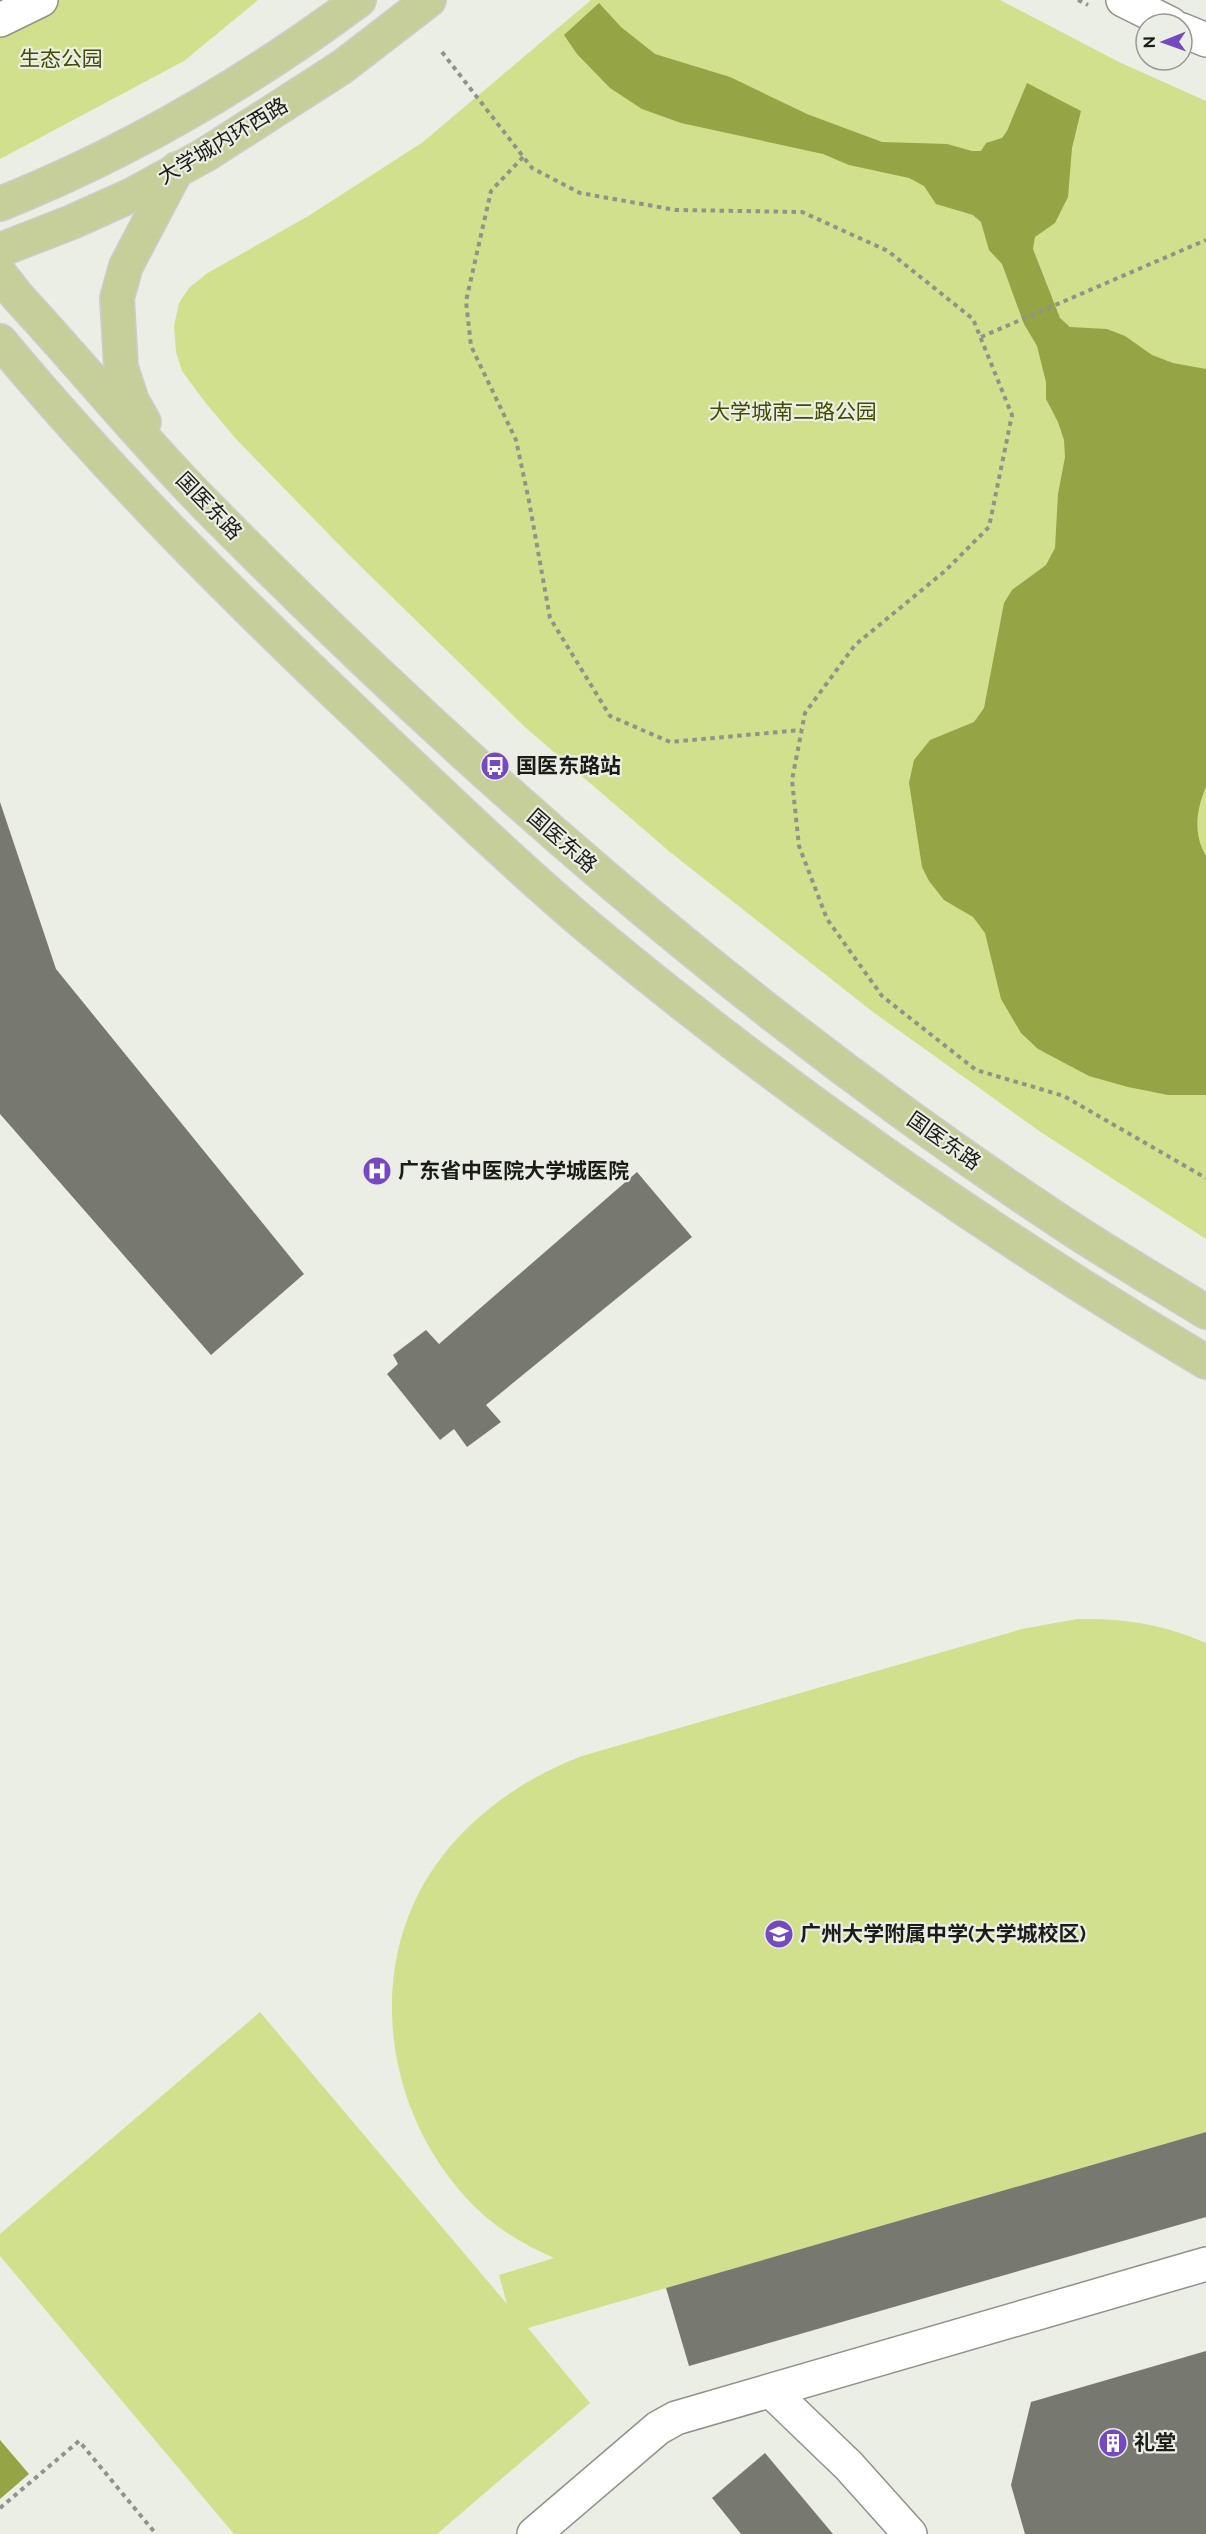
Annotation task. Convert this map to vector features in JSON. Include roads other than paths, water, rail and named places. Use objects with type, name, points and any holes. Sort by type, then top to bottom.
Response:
[{"type":"main road","name":"大学城内环西路","points":[[0,204],[112,156],[183,117],[317,31],[359,0]]},
{"type":"main road","name":"大学城内环西路","points":[[0,250],[82,218],[132,195],[205,155],[342,67],[429,0]]},
{"type":"main road","points":[[170,465],[132,401],[121,367],[117,298],[126,266],[177,169]]},
{"type":"main road","name":"国医东路","points":[[0,274],[18,297],[207,506],[454,744],[609,883],[687,947],[946,1143],[1054,1218],[1206,1312]]},
{"type":"main road","points":[[0,341],[139,500],[214,575],[409,764],[586,925],[655,982],[842,1125],[1045,1263],[1206,1362]]},
{"type":"street","points":[[0,20],[41,0]]},
{"type":"street","points":[[1123,0],[1146,12]]},
{"type":"street","points":[[534,2534],[657,2428],[676,2418],[1206,2264]]},
{"type":"street","points":[[771,2391],[849,2466],[910,2534]]},
{"type":"place","name":"国医东路站","points":[[495,766]]},
{"type":"place","name":"广东省中医院大学城医院","points":[[377,1171]]},
{"type":"place","name":"广州大学附属中学(大学城校区)","points":[[779,1934]]},
{"type":"place","name":"礼堂","points":[[1113,2443]]},
{"type":"park label","name":"生态公园","points":[[61,59]]},
{"type":"park label","name":"大学城南二路公园","points":[[793,412]]}]
